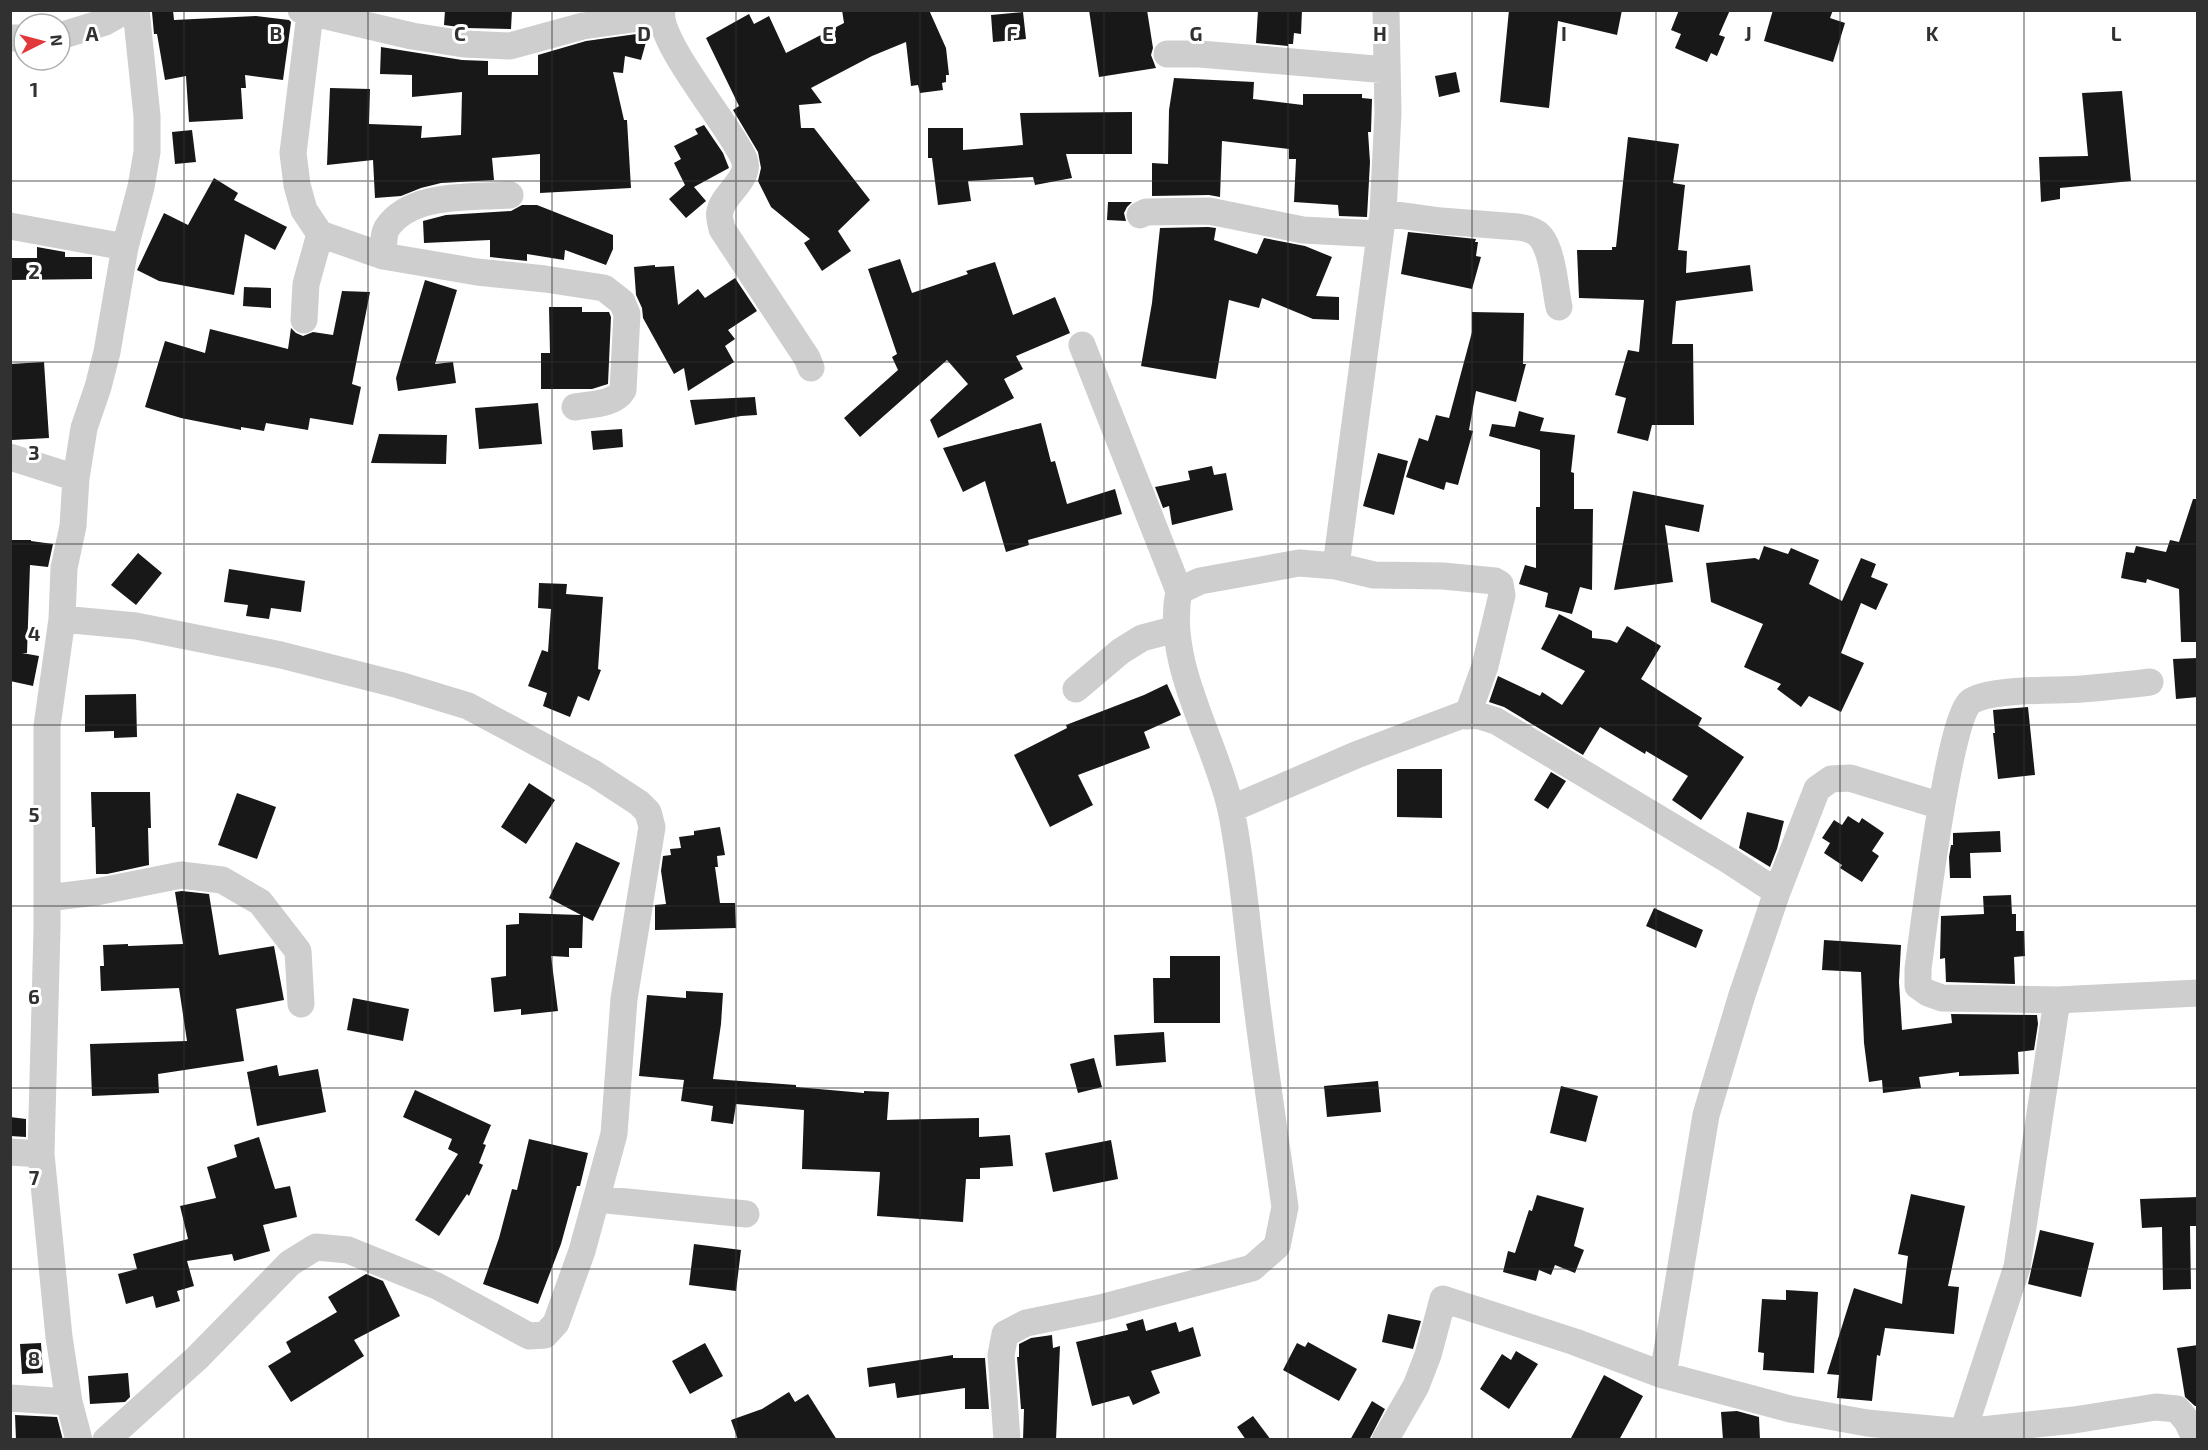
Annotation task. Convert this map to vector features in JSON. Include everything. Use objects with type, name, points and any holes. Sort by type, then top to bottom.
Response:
[{"type":"street","points":[[72,32],[105,22],[126,10]]},
{"type":"street","points":[[79,1440],[69,1402],[59,1337],[41,1154],[47,898],[47,726],[62,619],[64,568],[73,526],[76,478],[84,428],[107,352],[125,246],[141,187],[147,152],[147,116],[136,10]]},
{"type":"street","points":[[1336,566],[1387,162],[1386,10]]},
{"type":"street","points":[[575,407],[610,401],[618,397],[623,390],[627,314],[616,295],[604,288],[477,272],[383,256],[320,234],[304,210],[297,185],[293,153],[306,12],[412,36],[464,44],[510,46],[583,26],[661,13],[668,35],[684,65],[706,102],[740,149],[746,163],[743,176],[723,201],[719,214],[722,229],[807,358],[811,368]]},
{"type":"street","points":[[1167,54],[1200,54],[1387,70]]},
{"type":"street","points":[[383,256],[386,229],[407,209],[428,201],[510,195]]},
{"type":"street","points":[[1140,214],[1209,210],[1303,230],[1381,223],[1441,221],[1518,226],[1540,235],[1546,247],[1559,307]]},
{"type":"street","points":[[10,226],[125,246]]},
{"type":"street","points":[[304,320],[306,284],[320,234]]},
{"type":"street","points":[[1006,1440],[1001,1355],[1005,1334],[1026,1323],[1100,1308],[1252,1268],[1277,1246],[1285,1207],[1253,974],[1245,897],[1231,809],[1208,737],[1190,691],[1176,629],[1179,591],[1082,345]]},
{"type":"street","points":[[10,457],[76,478]]},
{"type":"street","points":[[1179,591],[1200,581],[1299,564],[1336,566],[1374,575],[1489,579],[1500,584],[1502,595],[1485,666],[1467,716]]},
{"type":"street","points":[[62,619],[136,626],[281,655],[399,685],[468,706],[593,773],[639,803],[648,812],[652,827],[624,999],[614,1134],[597,1199],[556,1323],[545,1335],[528,1336],[437,1286],[348,1250],[316,1247],[290,1263],[197,1358],[106,1440]]},
{"type":"street","points":[[1076,689],[1121,651],[1142,638],[1176,629]]},
{"type":"street","points":[[2150,682],[2030,691],[1981,697],[1968,703],[1961,717],[1941,806],[1918,969],[1918,986],[1942,998],[2057,1000],[2198,993]]},
{"type":"street","points":[[1231,809],[1356,755],[1462,715],[1480,716],[1496,721],[1728,860],[1777,892]]},
{"type":"street","points":[[1663,1375],[1706,1115],[1742,995],[1777,892],[1816,789],[1831,779],[1850,778],[1941,806]]},
{"type":"street","points":[[47,898],[96,892],[181,875],[222,880],[260,902],[298,951],[301,1004]]},
{"type":"street","points":[[1963,1432],[2017,1267],[2057,1000]]},
{"type":"street","points":[[10,1152],[41,1154]]},
{"type":"street","points":[[597,1199],[746,1214]]},
{"type":"street","points":[[1385,1440],[1416,1386],[1428,1355],[1443,1299],[1575,1342],[1663,1375],[1790,1409],[1867,1423],[1963,1432],[2074,1420],[2156,1407],[2177,1409],[2187,1421],[2196,1440]]},
{"type":"street","points":[[10,1398],[69,1402]]},
{"type":"building","points":[[173,10],[174,20],[256,16],[289,20],[291,22],[283,80],[245,75],[246,88],[241,88],[243,119],[189,122],[186,76],[165,80],[157,34],[154,34],[152,12]]},
{"type":"building","points":[[445,10],[512,10],[511,29],[444,25]]},
{"type":"building","points":[[842,10],[929,10],[946,48],[949,75],[946,75],[946,82],[942,83],[943,90],[920,93],[918,85],[911,86],[906,42],[872,56],[811,88],[822,103],[799,105],[801,128],[814,128],[870,200],[838,231],[851,251],[822,271],[804,243],[810,239],[771,207],[758,181],[761,168],[758,152],[733,110],[739,106],[706,38],[749,14],[754,24],[769,16],[786,53],[844,23]]},
{"type":"building","points":[[1089,10],[1147,10],[1153,48],[1151,55],[1156,68],[1099,77]]},
{"type":"building","points":[[1258,10],[1302,10],[1301,34],[1294,33],[1293,44],[1288,44],[1288,46],[1256,43]]},
{"type":"building","points":[[1509,10],[1622,10],[1617,35],[1558,21],[1549,108],[1500,102]]},
{"type":"building","points":[[1679,10],[1730,10],[1719,35],[1725,37],[1717,56],[1711,53],[1707,62],[1675,48],[1681,34],[1671,30]]},
{"type":"building","points":[[1773,10],[1833,10],[1830,18],[1845,23],[1833,62],[1764,41]]},
{"type":"building","points":[[1023,12],[1026,39],[993,42],[991,15]]},
{"type":"building","points":[[644,33],[648,35],[641,60],[625,56],[623,73],[613,72],[624,120],[627,120],[631,188],[540,193],[540,154],[492,158],[494,180],[441,183],[401,196],[375,198],[373,160],[327,165],[330,88],[370,89],[369,124],[422,126],[421,138],[461,135],[462,92],[412,97],[412,75],[380,74],[381,47],[462,60],[488,61],[488,75],[538,75],[538,55],[586,41]]},
{"type":"building","points":[[1456,72],[1460,92],[1439,97],[1435,76]]},
{"type":"building","points":[[1174,78],[1254,82],[1253,99],[1303,105],[1303,94],[1362,94],[1362,98],[1372,99],[1371,132],[1368,132],[1370,162],[1367,217],[1339,216],[1338,205],[1294,202],[1296,159],[1289,159],[1289,149],[1222,141],[1220,197],[1209,195],[1152,196],[1152,163],[1168,164],[1169,110]]},
{"type":"building","points":[[2122,91],[2131,181],[2060,188],[2060,199],[2041,202],[2039,157],[2088,156],[2082,93]]},
{"type":"building","points":[[1132,112],[1132,154],[1066,154],[1072,178],[1035,185],[1033,177],[968,181],[971,201],[938,205],[932,158],[928,158],[928,128],[963,128],[963,150],[1023,145],[1020,113]]},
{"type":"building","points":[[704,125],[723,153],[729,168],[694,187],[706,201],[686,218],[669,199],[685,185],[674,163],[681,159],[674,146],[698,134],[695,129]]},
{"type":"building","points":[[192,130],[196,162],[175,164],[172,132]]},
{"type":"building","points":[[1628,137],[1679,144],[1673,183],[1685,185],[1678,250],[1687,251],[1686,273],[1750,265],[1753,291],[1676,301],[1672,344],[1693,344],[1694,425],[1652,425],[1648,441],[1617,433],[1626,398],[1615,395],[1628,350],[1639,352],[1644,300],[1579,298],[1577,250],[1612,250],[1612,247],[1616,247]]},
{"type":"building","points":[[214,178],[238,193],[234,200],[287,227],[275,250],[245,234],[234,295],[159,281],[137,270],[164,213],[188,225]]},
{"type":"building","points":[[1108,202],[1132,202],[1124,213],[1126,221],[1107,220]]},
{"type":"building","points":[[522,205],[537,205],[613,235],[613,249],[606,265],[565,250],[564,260],[527,254],[527,261],[490,257],[490,240],[424,243],[423,221],[446,215],[511,211]]},
{"type":"building","points":[[1160,228],[1216,228],[1214,240],[1257,254],[1264,238],[1305,246],[1332,257],[1316,296],[1339,297],[1339,320],[1313,319],[1262,298],[1259,308],[1229,300],[1216,379],[1141,366],[1152,303]]},
{"type":"building","points":[[1408,232],[1476,239],[1475,242],[1478,242],[1476,256],[1481,257],[1472,289],[1401,274]]},
{"type":"building","points":[[37,247],[65,252],[65,257],[92,257],[92,279],[10,280],[10,258],[37,258]]},
{"type":"building","points":[[900,259],[912,293],[995,262],[1013,315],[1055,297],[1070,333],[1016,356],[1023,369],[1004,379],[1014,398],[938,438],[930,420],[968,384],[947,360],[860,437],[844,418],[898,370],[892,357],[897,354],[868,269]]},
{"type":"building","points":[[655,265],[655,267],[674,266],[678,305],[698,289],[705,298],[735,278],[757,311],[728,330],[735,339],[725,346],[734,362],[688,391],[684,368],[674,374],[643,318],[642,308],[636,295],[634,267]]},
{"type":"building","points":[[425,280],[457,290],[435,364],[453,362],[456,383],[398,391],[396,378]]},
{"type":"building","points":[[244,287],[271,288],[271,308],[243,306]]},
{"type":"building","points":[[342,291],[370,292],[352,384],[361,387],[353,425],[310,418],[308,430],[266,423],[264,431],[241,427],[241,430],[181,418],[145,407],[165,341],[205,353],[210,329],[288,349],[291,328],[303,336],[313,332],[333,335]]},
{"type":"building","points":[[549,307],[582,307],[582,312],[609,312],[611,317],[608,384],[592,389],[541,389],[541,353],[550,353]]},
{"type":"building","points":[[1472,312],[1524,313],[1523,364],[1526,364],[1516,402],[1476,391],[1469,430],[1473,431],[1458,485],[1446,482],[1444,490],[1406,477],[1419,438],[1428,441],[1436,415],[1449,418],[1472,332]]},
{"type":"building","points":[[44,362],[49,438],[12,440],[10,364]]},
{"type":"building","points":[[755,397],[757,415],[695,425],[690,400]]},
{"type":"building","points":[[538,403],[542,444],[479,449],[475,408]]},
{"type":"building","points":[[1519,411],[1544,418],[1540,431],[1575,435],[1571,472],[1574,473],[1574,509],[1593,509],[1592,590],[1580,587],[1572,614],[1545,607],[1548,593],[1519,584],[1525,565],[1536,568],[1536,507],[1540,507],[1540,450],[1489,436],[1492,424],[1515,427]]},
{"type":"building","points":[[1041,423],[1051,462],[1055,461],[1067,504],[1115,489],[1122,514],[1028,540],[1029,545],[1006,552],[985,481],[963,492],[943,448]]},
{"type":"building","points":[[622,429],[623,447],[593,450],[591,431]]},
{"type":"building","points":[[379,434],[447,435],[446,464],[371,463]]},
{"type":"building","points":[[1378,453],[1408,461],[1394,515],[1363,506]]},
{"type":"building","points":[[1212,466],[1214,475],[1226,473],[1233,510],[1172,525],[1169,506],[1163,508],[1155,487],[1190,480],[1188,471]]},
{"type":"building","points":[[1633,491],[1704,505],[1699,532],[1665,525],[1673,582],[1614,590]]},
{"type":"building","points":[[2193,499],[2198,499],[2198,642],[2181,642],[2179,589],[2147,579],[2146,583],[2121,578],[2126,552],[2134,553],[2136,546],[2166,552],[2170,540],[2179,542]]},
{"type":"building","points":[[10,540],[31,540],[53,544],[48,567],[30,565],[27,653],[22,653],[39,656],[33,686],[10,681]]},
{"type":"building","points":[[1764,546],[1788,554],[1791,548],[1819,560],[1809,584],[1842,601],[1861,558],[1876,564],[1871,577],[1888,584],[1876,610],[1861,603],[1841,653],[1864,663],[1841,712],[1809,696],[1801,707],[1777,689],[1781,684],[1744,667],[1763,624],[1711,602],[1706,563],[1755,558],[1759,560]]},
{"type":"building","points":[[138,553],[162,573],[136,605],[111,585]]},
{"type":"building","points":[[229,569],[305,581],[301,612],[271,608],[269,619],[246,616],[248,605],[224,602]]},
{"type":"building","points":[[539,583],[567,584],[566,594],[603,597],[598,669],[601,670],[589,701],[578,696],[570,717],[543,706],[547,693],[528,686],[542,650],[548,652],[551,609],[538,608]]},
{"type":"building","points":[[1559,614],[1592,631],[1592,638],[1617,643],[1627,626],[1661,646],[1641,679],[1702,718],[1698,726],[1744,757],[1701,820],[1672,800],[1688,776],[1646,751],[1645,754],[1600,727],[1583,755],[1504,707],[1489,702],[1498,676],[1540,696],[1542,692],[1562,705],[1585,671],[1541,649]]},
{"type":"building","points":[[2197,658],[2198,697],[2176,699],[2173,659]]},
{"type":"building","points":[[1167,684],[1181,715],[1144,732],[1150,748],[1078,775],[1093,805],[1050,827],[1014,755],[1067,728],[1066,725]]},
{"type":"building","points":[[136,694],[137,737],[114,738],[114,731],[85,732],[85,695]]},
{"type":"building","points":[[2028,707],[2035,775],[1998,779],[1993,710]]},
{"type":"building","points":[[1397,769],[1442,769],[1442,818],[1397,817]]},
{"type":"building","points":[[1551,772],[1566,781],[1548,809],[1534,800]]},
{"type":"building","points":[[529,783],[555,800],[526,844],[501,827]]},
{"type":"building","points":[[91,792],[150,792],[149,865],[107,874],[96,874],[95,827],[92,827]]},
{"type":"building","points":[[237,793],[276,807],[257,859],[218,845]]},
{"type":"building","points":[[1747,812],[1784,821],[1770,867],[1739,848]]},
{"type":"building","points":[[1848,816],[1859,823],[1862,818],[1884,833],[1872,851],[1879,856],[1862,882],[1840,868],[1842,865],[1824,853],[1830,843],[1822,838],[1834,820],[1842,825]]},
{"type":"building","points":[[720,827],[725,855],[717,856],[718,867],[715,867],[720,903],[735,903],[736,928],[655,930],[655,905],[666,904],[661,871],[663,856],[671,855],[670,849],[681,848],[679,837],[694,835],[694,831]]},
{"type":"building","points":[[2000,831],[2001,852],[1970,853],[1971,878],[1950,878],[1949,857],[1951,845],[1953,845],[1953,833]]},
{"type":"building","points":[[576,842],[620,863],[593,921],[583,916],[582,948],[569,948],[569,957],[551,956],[558,1011],[521,1015],[521,1009],[494,1012],[491,978],[506,976],[506,925],[519,924],[519,913],[581,915],[549,898]]},
{"type":"building","points":[[175,892],[209,894],[219,955],[274,946],[284,1000],[236,1009],[244,1061],[158,1074],[159,1093],[92,1096],[90,1044],[187,1041],[179,988],[101,991],[100,966],[104,966],[103,945],[183,944]]},
{"type":"building","points":[[2011,895],[2012,914],[2016,914],[2016,931],[2024,931],[2025,956],[2014,957],[2015,984],[1946,982],[1945,958],[1940,959],[1941,916],[1984,914],[1983,896]]},
{"type":"building","points":[[1654,908],[1703,930],[1696,948],[1646,926]]},
{"type":"building","points":[[1824,940],[1901,945],[1899,982],[1902,1030],[1952,1023],[1951,1014],[2037,1015],[2034,1050],[2018,1052],[2019,1074],[1959,1076],[1959,1072],[1919,1077],[1921,1088],[1883,1093],[1882,1080],[1869,1082],[1864,1043],[1861,972],[1822,970]]},
{"type":"building","points":[[1170,956],[1220,956],[1220,1023],[1154,1023],[1153,978],[1170,978]]},
{"type":"building","points":[[686,991],[723,993],[713,1079],[864,1093],[864,1091],[889,1092],[887,1120],[979,1118],[979,1137],[1010,1135],[1013,1166],[980,1168],[980,1179],[966,1179],[963,1222],[877,1216],[880,1172],[802,1169],[804,1110],[736,1104],[733,1124],[711,1121],[713,1106],[681,1101],[684,1080],[639,1076],[647,995],[686,998]]},
{"type":"building","points":[[353,998],[409,1009],[403,1041],[347,1030]]},
{"type":"building","points":[[1164,1032],[1166,1062],[1116,1066],[1114,1035]]},
{"type":"building","points":[[1094,1058],[1102,1087],[1078,1093],[1070,1064]]},
{"type":"building","points":[[277,1065],[279,1076],[318,1069],[326,1112],[257,1126],[247,1072]]},
{"type":"building","points":[[1378,1081],[1381,1112],[1327,1117],[1324,1086]]},
{"type":"building","points":[[1561,1086],[1598,1096],[1586,1142],[1550,1133]]},
{"type":"building","points":[[415,1090],[491,1125],[483,1144],[486,1145],[479,1163],[483,1165],[469,1196],[467,1194],[439,1236],[415,1220],[458,1154],[448,1149],[452,1139],[403,1117]]},
{"type":"building","points":[[10,1117],[26,1119],[26,1137],[10,1136]]},
{"type":"building","points":[[259,1137],[275,1189],[290,1186],[297,1217],[263,1225],[270,1251],[234,1261],[232,1254],[187,1261],[194,1286],[177,1291],[180,1301],[156,1308],[153,1296],[126,1304],[118,1274],[137,1269],[133,1254],[188,1239],[180,1206],[216,1198],[207,1167],[237,1157],[234,1145]]},
{"type":"building","points":[[529,1139],[588,1153],[561,1244],[538,1304],[483,1284],[499,1238],[512,1189],[517,1190]]},
{"type":"building","points":[[1111,1140],[1118,1179],[1053,1192],[1045,1153]]},
{"type":"building","points":[[1911,1194],[1965,1206],[1948,1286],[1959,1287],[1954,1334],[1885,1328],[1880,1356],[1877,1355],[1872,1401],[1837,1398],[1839,1375],[1827,1374],[1854,1288],[1902,1304],[1908,1256],[1898,1254]]},
{"type":"building","points":[[1537,1195],[1584,1208],[1574,1246],[1584,1250],[1575,1273],[1555,1265],[1551,1275],[1539,1270],[1536,1281],[1503,1272],[1508,1251],[1515,1253],[1529,1210],[1532,1211]]},
{"type":"building","points":[[2198,1197],[2198,1226],[2190,1226],[2191,1289],[2163,1290],[2162,1227],[2142,1228],[2140,1199]]},
{"type":"building","points":[[2040,1230],[2094,1243],[2081,1297],[2028,1284]]},
{"type":"building","points":[[694,1244],[741,1250],[736,1291],[689,1285]]},
{"type":"building","points":[[366,1274],[383,1281],[400,1316],[354,1340],[364,1356],[291,1402],[268,1366],[291,1352],[286,1342],[337,1312],[328,1297]]},
{"type":"building","points":[[1786,1290],[1818,1292],[1814,1373],[1763,1370],[1764,1353],[1758,1352],[1762,1299],[1786,1300]]},
{"type":"building","points":[[1388,1314],[1421,1321],[1413,1349],[1382,1342]]},
{"type":"building","points":[[1143,1319],[1146,1331],[1176,1322],[1179,1332],[1193,1327],[1201,1356],[1151,1371],[1160,1393],[1133,1405],[1129,1396],[1092,1406],[1076,1342],[1128,1330],[1126,1324]]},
{"type":"building","points":[[1052,1335],[1053,1348],[1060,1346],[1056,1440],[1023,1440],[1024,1409],[1021,1409],[1017,1357],[1019,1357],[1019,1344],[1031,1338]]},
{"type":"building","points":[[1308,1342],[1357,1369],[1339,1401],[1283,1370],[1297,1343],[1305,1347]]},
{"type":"building","points":[[41,1343],[43,1373],[22,1374],[20,1344]]},
{"type":"building","points":[[705,1343],[723,1376],[690,1394],[672,1361]]},
{"type":"building","points":[[2198,1345],[2198,1406],[2195,1406],[2185,1397],[2177,1348]]},
{"type":"building","points":[[1516,1351],[1538,1364],[1509,1409],[1480,1389],[1502,1354],[1511,1360]]},
{"type":"building","points":[[953,1355],[953,1358],[985,1358],[989,1409],[965,1409],[965,1388],[897,1398],[895,1383],[869,1387],[867,1368]]},
{"type":"building","points":[[128,1373],[130,1397],[125,1402],[90,1404],[88,1376]]},
{"type":"building","points":[[1604,1375],[1643,1396],[1619,1440],[1570,1440]]},
{"type":"building","points":[[789,1392],[795,1402],[808,1394],[837,1440],[738,1440],[731,1420],[762,1409]]},
{"type":"building","points":[[1372,1401],[1385,1409],[1369,1440],[1350,1440]]},
{"type":"building","points":[[1737,1411],[1759,1417],[1760,1440],[1723,1440],[1721,1412]]},
{"type":"building","points":[[15,1415],[57,1417],[63,1440],[16,1440]]},
{"type":"building","points":[[1253,1416],[1271,1440],[1246,1440],[1237,1427]]}]
